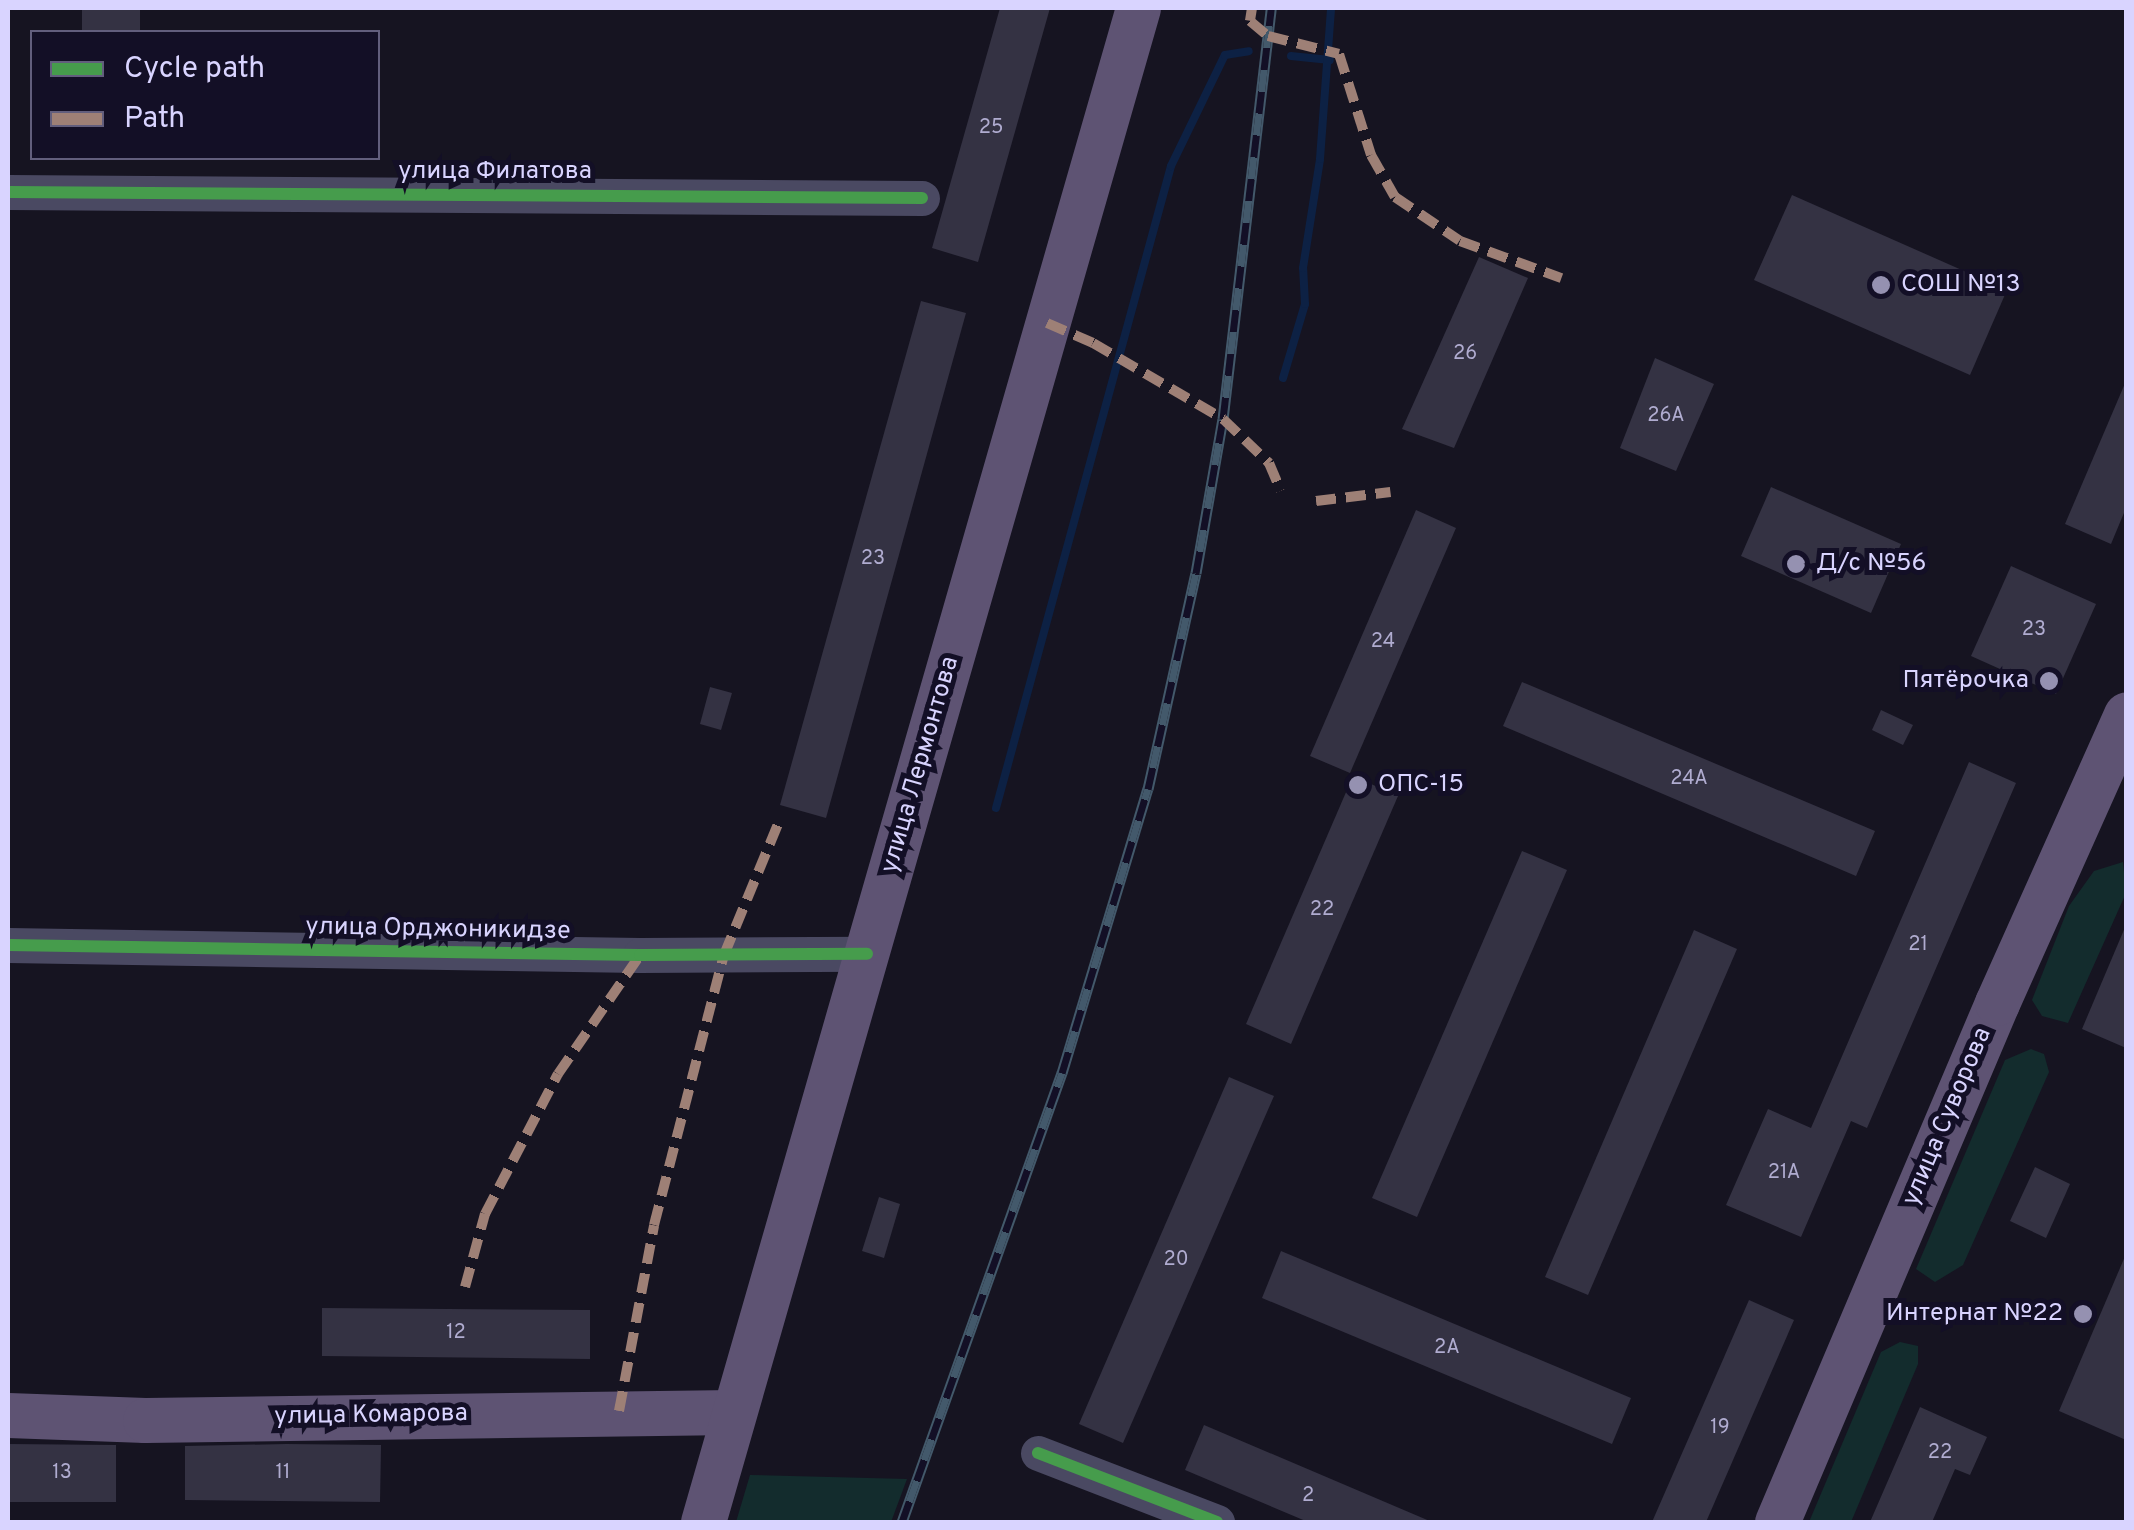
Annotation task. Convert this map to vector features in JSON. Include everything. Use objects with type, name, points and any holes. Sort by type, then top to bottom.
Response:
[{"type":"main road","name":"улица Лермонтова","points":[[702,1522],[1138,8]]},
{"type":"main road","name":"улица Суворова","points":[[1776,1522],[1876,1282],[2126,714]]},
{"type":"main road","name":"улица Комарова","points":[[8,1415],[145,1420],[734,1412]]},
{"type":"street","name":"улица Филатова","points":[[8,192],[922,198]]},
{"type":"street","name":"улица Орджоникидзе","points":[[8,945],[640,955],[867,954]]},
{"type":"street","points":[[1038,1454],[1218,1522]]},
{"type":"green space","points":[[2123,862],[2126,893],[2068,1023],[2042,1016],[2032,1000],[2069,906],[2094,871]]},
{"type":"green space","points":[[2031,1049],[2044,1054],[2049,1072],[1963,1265],[1935,1282],[1916,1269],[2005,1060]]},
{"type":"green space","points":[[1900,1342],[1918,1346],[1918,1364],[1851,1522],[1809,1522],[1881,1352]]},
{"type":"green space","points":[[750,1475],[907,1479],[891,1522],[736,1522]]},
{"type":"building","points":[[82,8],[140,8],[140,30],[82,30]]},
{"type":"building","points":[[1000,8],[1050,8],[978,262],[932,248]]},
{"type":"building","name":"СОШ №13","points":[[1792,195],[2007,290],[1970,375],[1754,280]]},
{"type":"building","points":[[1479,257],[1528,278],[1454,448],[1402,429]]},
{"type":"building","points":[[921,301],[966,313],[826,818],[780,805]]},
{"type":"building","points":[[1655,358],[1714,384],[1676,471],[1620,448]]},
{"type":"building","points":[[2126,381],[2126,508],[2111,544],[2065,524]]},
{"type":"building","points":[[1771,487],[1901,544],[1871,613],[1741,556]]},
{"type":"building","points":[[1416,510],[1456,528],[1350,773],[1310,756]]},
{"type":"building","points":[[2011,566],[2096,604],[2056,694],[1971,656]]},
{"type":"building","points":[[1522,682],[1875,831],[1856,876],[1503,726]]},
{"type":"building","points":[[710,687],[732,693],[721,730],[700,724]]},
{"type":"building","points":[[1881,710],[1913,725],[1903,745],[1872,730]]},
{"type":"building","points":[[1969,762],[2016,783],[1867,1128],[1851,1121],[1801,1237],[1726,1205],[1768,1109],[1811,1128]]},
{"type":"building","points":[[1353,776],[1398,796],[1291,1044],[1246,1024]]},
{"type":"building","points":[[1522,851],[1567,870],[1417,1217],[1372,1198]]},
{"type":"building","points":[[2126,925],[2126,1048],[2082,1029]]},
{"type":"building","points":[[1694,930],[1737,949],[1588,1295],[1545,1277]]},
{"type":"building","points":[[1229,1077],[1274,1096],[1123,1443],[1079,1424]]},
{"type":"building","points":[[2035,1167],[2070,1184],[2046,1238],[2010,1221]]},
{"type":"building","points":[[879,1197],[900,1204],[884,1258],[862,1251]]},
{"type":"building","points":[[1281,1251],[1631,1398],[1612,1444],[1262,1298]]},
{"type":"building","points":[[2126,1254],[2126,1440],[2059,1411]]},
{"type":"building","points":[[1749,1300],[1794,1320],[1706,1522],[1652,1522]]},
{"type":"building","points":[[322,1308],[590,1310],[590,1359],[322,1356]]},
{"type":"building","points":[[1920,1407],[1987,1437],[1970,1475],[1955,1469],[1932,1522],[1870,1522]]},
{"type":"building","points":[[1204,1425],[1432,1522],[1308,1522],[1185,1470]]},
{"type":"building","points":[[8,1444],[116,1445],[116,1502],[8,1502]]},
{"type":"building","points":[[381,1445],[380,1502],[185,1500],[185,1446]]},
{"type":"waterway","points":[[1283,378],[1305,304],[1303,268],[1320,159],[1331,8]]},
{"type":"waterway","points":[[996,808],[1171,166],[1225,55],[1249,51]]},
{"type":"waterway","points":[[1291,56],[1330,60]]},
{"type":"railway","points":[[902,1522],[1062,1073],[1148,789],[1196,573],[1223,419],[1271,8]]},
{"type":"marked path","points":[[1252,8],[1250,21],[1268,36],[1339,54],[1371,155],[1395,197],[1460,241],[1561,278]]},
{"type":"marked path","points":[[1047,323],[1093,343],[1223,419],[1269,463],[1281,491]]},
{"type":"marked path","points":[[1316,501],[1390,492]]},
{"type":"marked path","points":[[619,1411],[654,1225],[724,955],[780,819]]},
{"type":"marked path","points":[[465,1287],[485,1214],[558,1074],[640,955]]},
{"type":"cycle path","points":[[8,192],[922,198]]},
{"type":"cycle path","points":[[8,945],[640,955],[867,954]]},
{"type":"cycle path","points":[[1038,1453],[1217,1522]]},
{"type":"place","name":"СОШ №13","points":[[1881,285]]},
{"type":"place","name":"Д/с №56","points":[[1796,564]]},
{"type":"place","name":"Пятёрочка","points":[[2049,681]]},
{"type":"place","name":"ОПС-15","points":[[1358,785]]},
{"type":"place","name":"Интернат №22","points":[[2083,1314]]}]
